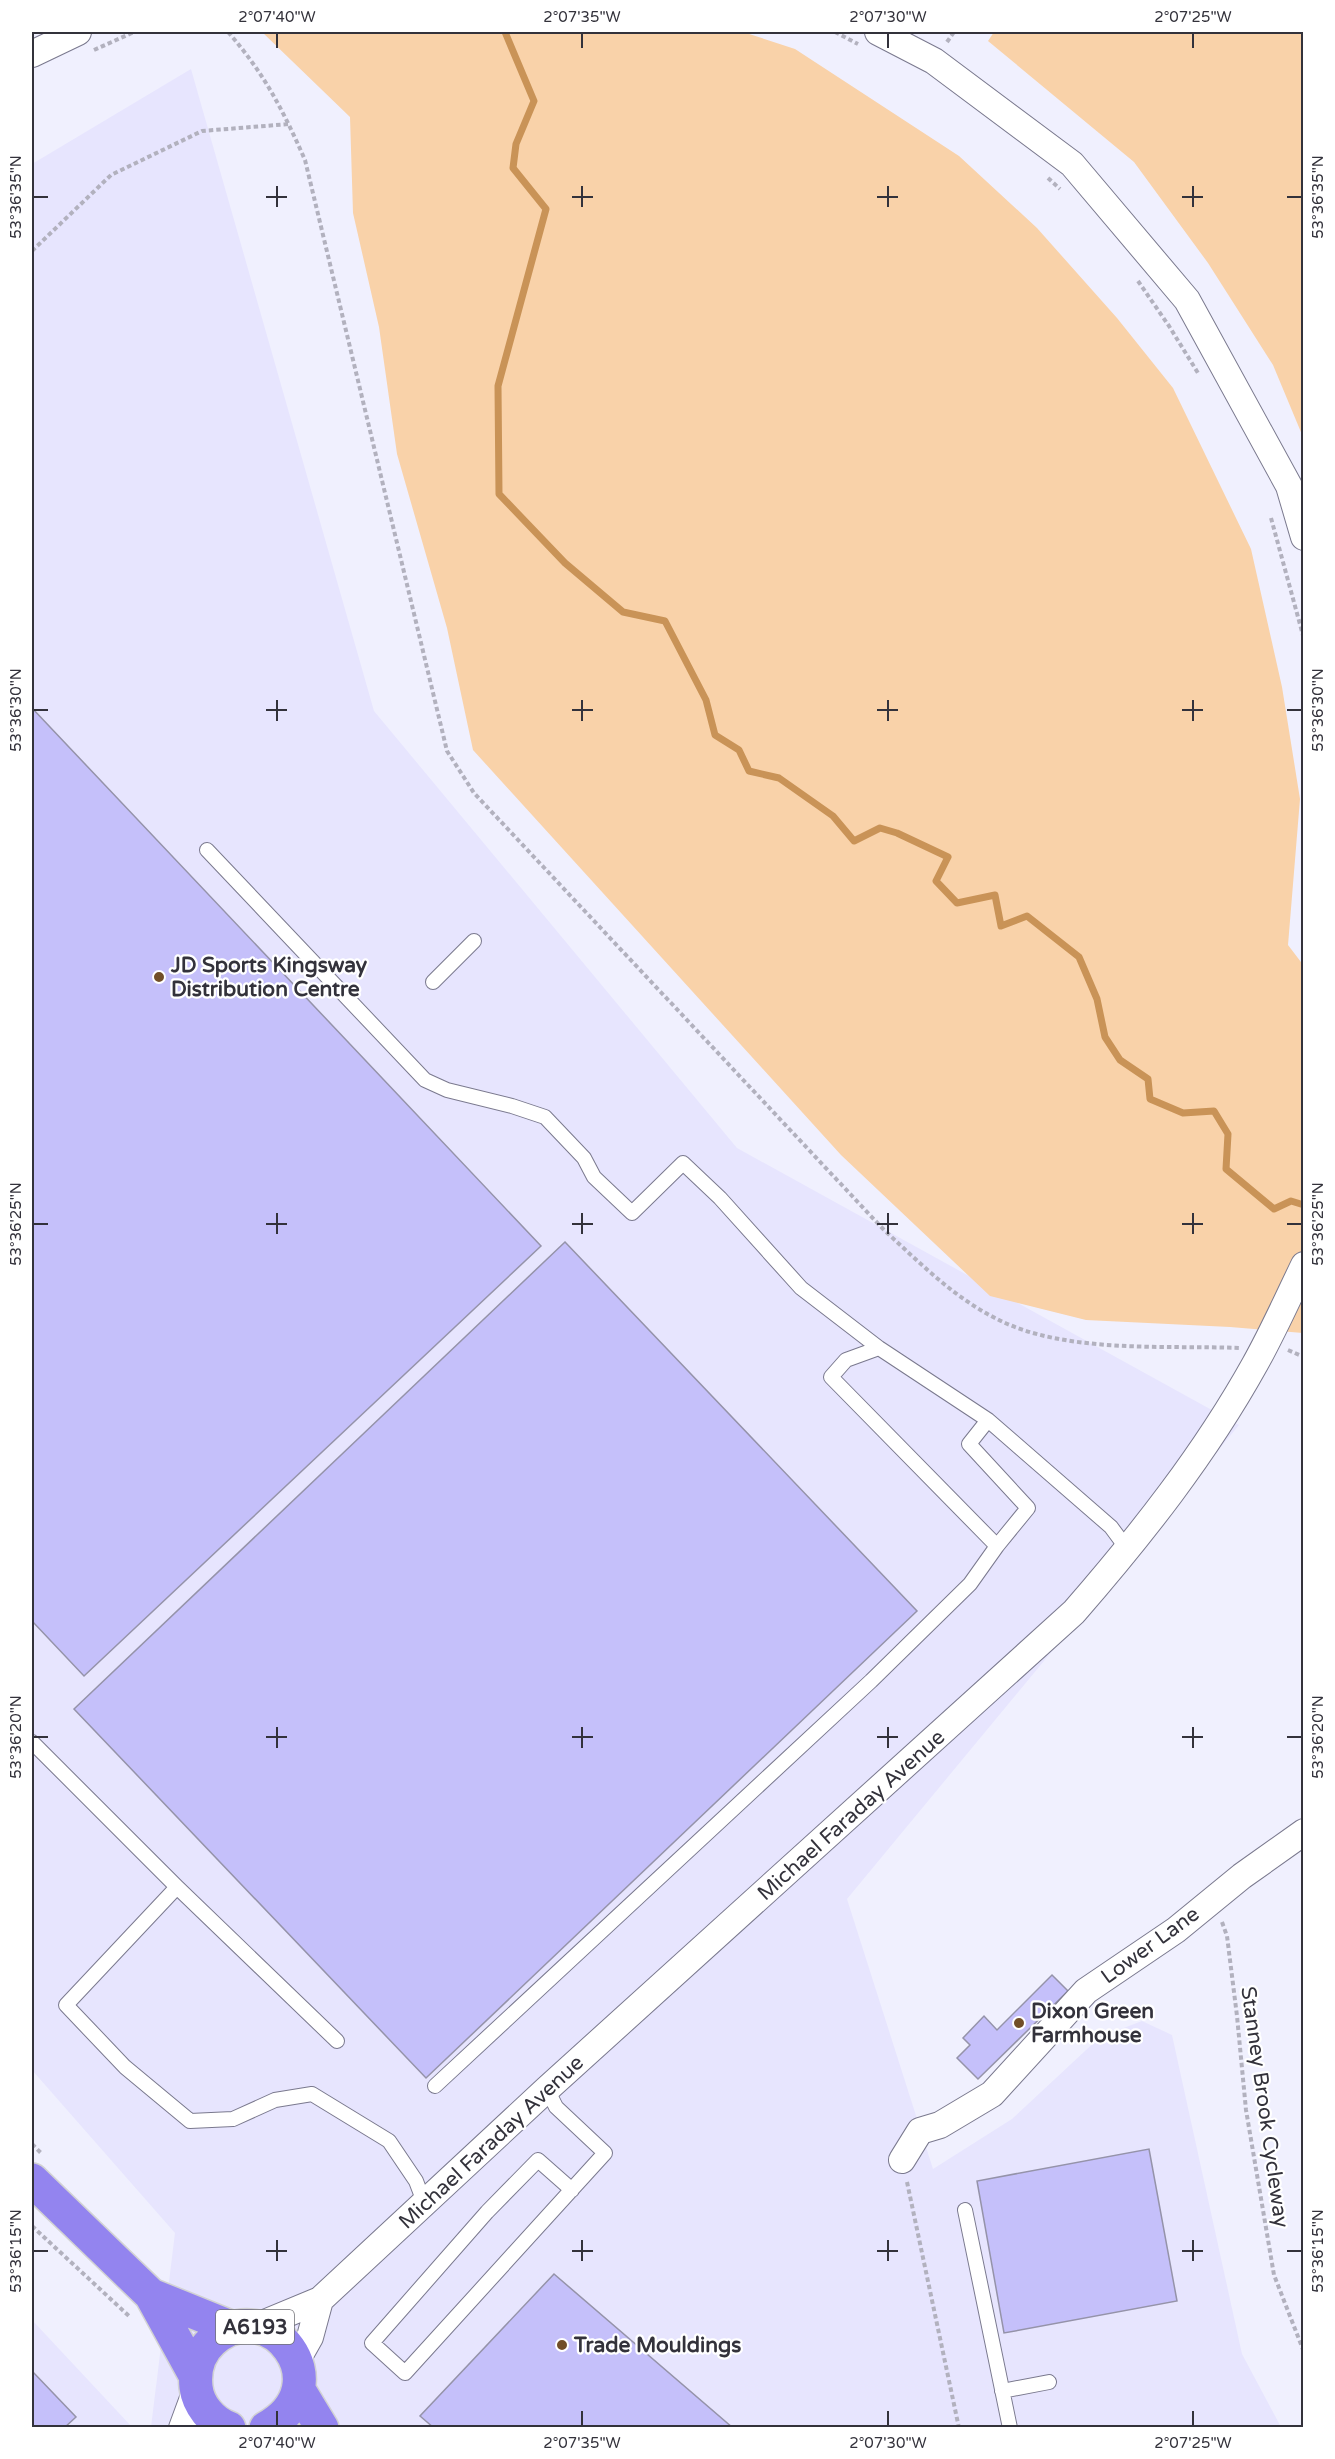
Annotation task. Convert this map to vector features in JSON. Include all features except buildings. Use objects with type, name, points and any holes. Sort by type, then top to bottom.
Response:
[{"type":"highway","name":"A6193","points":[[32,2180],[142,2308],[196,2383],[202,2405],[212,2418],[229,2427]]},
{"type":"highway","name":"A6193","points":[[142,2308],[244,2328],[280,2338],[298,2375]]},
{"type":"highway","name":"A6193","points":[[196,2383],[199,2360],[207,2346],[218,2335],[244,2328]]},
{"type":"highway","points":[[266,2427],[286,2413],[298,2375]]},
{"type":"highway","points":[[298,2375],[322,2427]]},
{"type":"street","points":[[32,54],[78,32]]},
{"type":"street","points":[[879,32],[934,61],[1072,164],[1187,300],[1289,486],[1304,537]]},
{"type":"street","name":"Michael Faraday Avenue","points":[[320,2300],[547,2089],[1074,1612],[1128,1550],[1200,1452],[1262,1349],[1304,1265]]},
{"type":"street","name":"Lower Lane","points":[[902,2160],[921,2131],[940,2125],[992,2094],[1086,1990],[1176,1930],[1214,1898],[1304,1832]]},
{"type":"street","points":[[244,2328],[320,2300]]},
{"type":"street","points":[[298,2375],[320,2300]]},
{"type":"street","points":[[182,2427],[196,2383]]},
{"type":"lane","points":[[207,850],[425,1080],[447,1090],[512,1106],[545,1117],[584,1158],[594,1177],[632,1214],[683,1163],[720,1198],[801,1288],[879,1348],[988,1420],[1111,1527],[1128,1550]]},
{"type":"lane","points":[[434,982],[474,941]]},
{"type":"lane","points":[[879,1348],[846,1359],[831,1377],[997,1546]]},
{"type":"lane","points":[[435,2086],[871,1681],[970,1584],[1028,1508],[969,1444],[988,1420]]},
{"type":"lane","points":[[32,1742],[177,1887],[337,2041]]},
{"type":"lane","points":[[177,1887],[66,2005],[125,2067],[190,2121],[233,2119],[275,2100],[312,2094],[389,2141],[416,2181],[424,2202]]},
{"type":"lane","points":[[547,2089],[556,2107],[605,2153],[572,2190],[405,2373],[372,2343],[487,2212],[538,2160],[572,2190]]},
{"type":"lane","points":[[965,2210],[1010,2427]]},
{"type":"lane","points":[[1002,2391],[1049,2382]]},
{"type":"path","points":[[228,32],[244,50],[282,107],[305,160],[447,751],[474,793],[884,1230],[947,1288],[996,1319],[1049,1338],[1114,1344],[1292,1351],[1304,1357]]},
{"type":"path","points":[[32,251],[111,175],[202,131],[290,124]]},
{"type":"path","points":[[1040,171],[1066,195]]},
{"type":"path","points":[[1135,277],[1169,326],[1198,374]]},
{"type":"path","points":[[1271,515],[1304,639]]},
{"type":"path","name":"Stanney Brook Cycleway","points":[[1214,1898],[1227,1936],[1246,2110],[1274,2275],[1304,2352]]},
{"type":"path","points":[[902,2160],[959,2427]]},
{"type":"path","points":[[32,2226],[142,2308]]},
{"type":"shaded area","points":[[262,32],[743,32],[795,49],[959,156],[1037,228],[1117,318],[1173,388],[1251,549],[1282,687],[1300,799],[1288,945],[1304,966],[1303,1333],[1086,1320],[990,1296],[841,1155],[473,750],[447,628],[397,454],[379,327],[353,213],[350,117]]},
{"type":"shaded area","points":[[994,32],[1303,32],[1303,437],[1273,365],[1208,263],[1134,162],[988,41]]},
{"type":"shaded area","points":[[191,69],[374,711],[737,1148],[1239,1425],[847,1899],[933,2169],[1012,2119],[1100,2037],[1142,2021],[1172,2035],[1242,2354],[1281,2427],[151,2427],[175,2233],[32,2070],[32,164]]},
{"type":"shaded area","points":[[32,2320],[132,2427],[32,2427]]},
{"type":"waterway","points":[[505,32],[534,101],[516,144],[513,168],[546,209],[498,386],[499,494],[565,563],[623,612],[665,621],[706,700],[715,735],[739,750],[749,771],[779,778],[833,816],[854,841],[880,828],[897,833],[948,857],[936,881],[957,903],[995,895],[1001,926],[1027,916],[1079,957],[1097,999],[1105,1037],[1120,1060],[1148,1079],[1150,1099],[1183,1113],[1214,1111],[1228,1134],[1226,1169],[1274,1209],[1291,1201],[1304,1205]]},
{"type":"place","name":"JD Sports Kingsway Distribution Centre","points":[[159,977]]},
{"type":"place","name":"Dixon Green Farmhouse","points":[[1019,2023]]},
{"type":"place","name":"Trade Mouldings","points":[[562,2345]]}]
